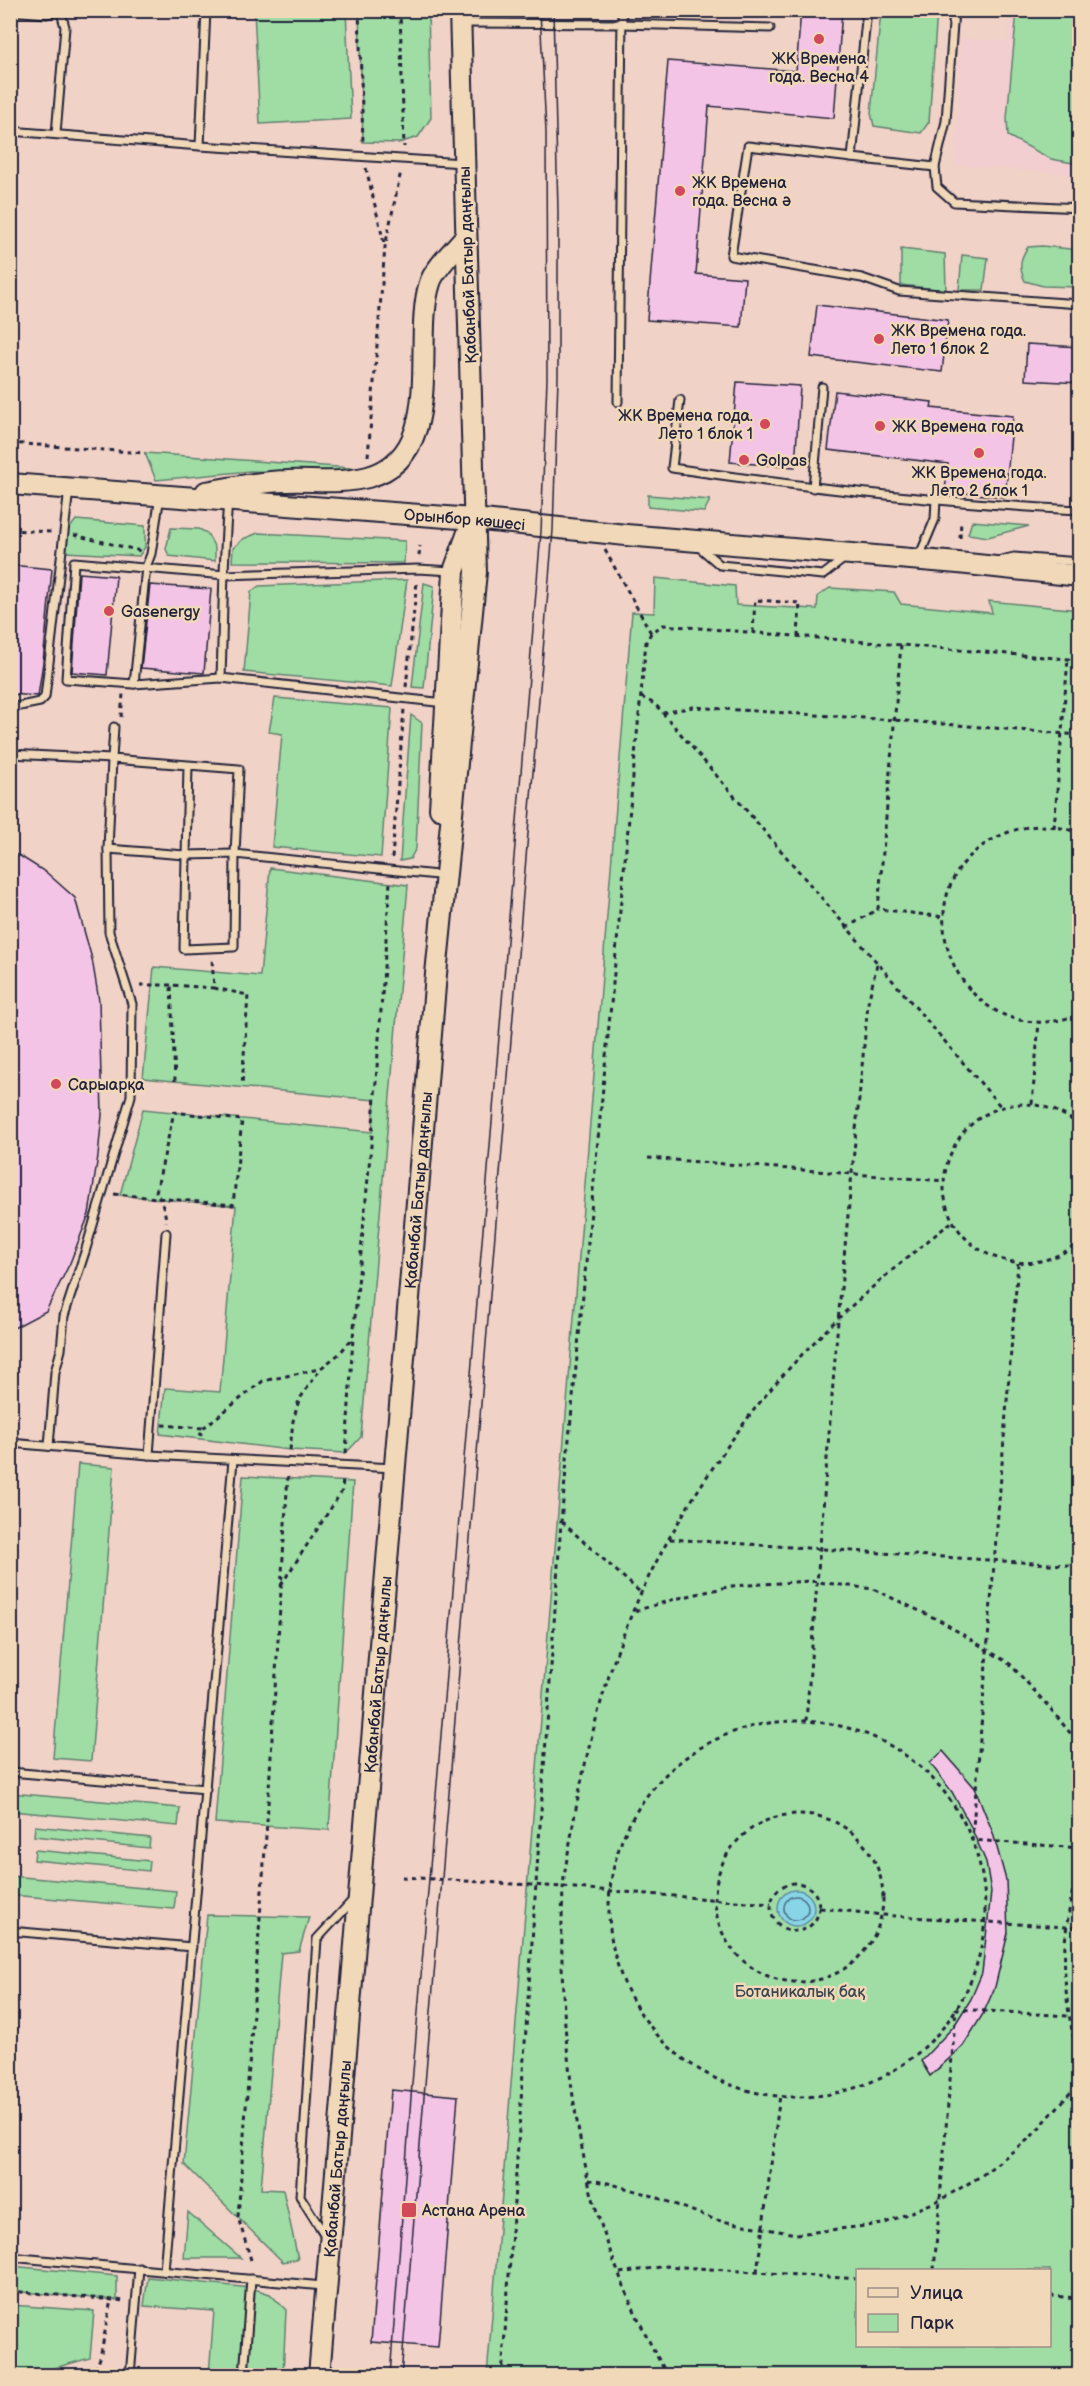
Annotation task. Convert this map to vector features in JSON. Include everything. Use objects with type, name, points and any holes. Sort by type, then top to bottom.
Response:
[{"type":"main road","name":"Қабанбай Батыр даңғылы","points":[[319,2376],[436,974],[476,572],[460,17]]},
{"type":"main road","points":[[166,497],[284,481],[343,480],[367,477],[382,472],[396,462],[408,446],[421,412],[424,310],[430,280],[466,236]]},
{"type":"main road","name":"Орынбор көшесі","points":[[10,484],[473,519],[692,541],[977,565],[1080,577]]},
{"type":"main road","name":"Қабанбай Батыр даңғылы","points":[[436,974],[437,875],[454,571],[473,519]]},
{"type":"main road","name":"Орынбор көшесі","points":[[918,560],[958,568],[1080,577]]},
{"type":"lane","points":[[200,146],[206,10]]},
{"type":"lane","points":[[618,402],[622,10]]},
{"type":"lane","points":[[852,158],[867,10]]},
{"type":"lane","points":[[954,10],[946,121],[935,168],[937,187],[954,202],[1080,208]]},
{"type":"lane","points":[[10,11],[47,14],[63,11],[65,27],[56,134]]},
{"type":"lane","points":[[460,17],[770,28]]},
{"type":"lane","points":[[10,131],[464,163]]},
{"type":"lane","points":[[935,168],[748,146],[731,256],[862,278],[899,291],[1080,304]]},
{"type":"lane","points":[[813,488],[822,387]]},
{"type":"lane","points":[[680,400],[672,468],[813,488],[1080,510]]},
{"type":"lane","points":[[10,708],[40,702],[45,697],[69,489]]},
{"type":"lane","points":[[134,684],[146,567],[166,497]]},
{"type":"lane","points":[[918,560],[935,519],[936,499]]},
{"type":"lane","points":[[221,678],[224,551],[228,501]]},
{"type":"lane","points":[[977,565],[1014,557],[1080,562]]},
{"type":"lane","points":[[445,703],[221,678],[134,684],[66,679],[74,562],[225,575],[418,569],[454,571]]},
{"type":"lane","points":[[49,1446],[55,1372],[61,1350],[64,1316],[131,1096],[132,1004],[109,932],[108,849],[114,727]]},
{"type":"lane","points":[[10,754],[112,759],[188,765],[239,770],[234,947],[184,948],[188,765]]},
{"type":"lane","points":[[108,849],[186,855],[235,854],[437,875]]},
{"type":"lane","points":[[149,1455],[166,1233]]},
{"type":"lane","points":[[10,1443],[149,1455],[394,1468]]},
{"type":"lane","points":[[164,2271],[233,1460]]},
{"type":"lane","points":[[10,1772],[206,1789]]},
{"type":"lane","points":[[330,2242],[300,2196],[317,1939],[358,1894]]},
{"type":"lane","points":[[10,1931],[192,1947]]},
{"type":"lane","points":[[10,2257],[326,2286]]},
{"type":"lane","points":[[130,2376],[139,2268]]},
{"type":"lane","points":[[244,2376],[251,2279]]},
{"type":"path","points":[[359,10],[364,157],[385,247]]},
{"type":"path","points":[[368,457],[385,247],[404,160],[400,10]]},
{"type":"path","points":[[10,443],[145,453]]},
{"type":"path","points":[[960,538],[961,521]]},
{"type":"path","points":[[10,530],[64,533],[99,539],[151,554]]},
{"type":"path","points":[[595,531],[651,633]]},
{"type":"path","points":[[251,2260],[238,2217],[281,1585],[342,1491],[353,1338],[373,1124],[405,699],[420,546]]},
{"type":"path","points":[[753,633],[755,600],[800,603],[798,636]]},
{"type":"path","points":[[502,2376],[561,1522],[646,642],[651,633],[663,626],[1080,660]]},
{"type":"path","points":[[878,909],[901,645]]},
{"type":"path","points":[[1054,828],[1068,659]]},
{"type":"path","points":[[114,727],[122,716],[123,683]]},
{"type":"path","points":[[641,697],[655,704],[1002,1108]]},
{"type":"path","points":[[662,713],[693,707],[1080,735]]},
{"type":"path","points":[[1080,834],[1054,828],[1027,827],[1011,831],[983,845],[970,856],[952,883],[944,917],[946,946],[951,961],[968,989],[979,1000],[1000,1012],[1023,1020],[1055,1021],[1080,1014]]},
{"type":"path","points":[[846,928],[878,909],[944,917]]},
{"type":"path","points":[[211,948],[214,988]]},
{"type":"path","points":[[806,1721],[838,1321],[868,1003],[877,964]]},
{"type":"path","points":[[171,985],[175,1081]]},
{"type":"path","points":[[126,986],[171,985],[214,988],[248,995],[242,1086]]},
{"type":"path","points":[[1032,1105],[1039,1022]]},
{"type":"path","points":[[1080,1126],[1053,1109],[1032,1105],[1002,1108],[980,1117],[963,1133],[951,1153],[945,1181],[946,1199],[953,1221],[975,1247],[989,1256],[1018,1263],[1039,1263],[1055,1258],[1080,1241]]},
{"type":"path","points":[[102,1193],[160,1199],[233,1205],[242,1120],[174,1112],[156,1192],[160,1199],[164,1206],[166,1233]]},
{"type":"path","points":[[648,1158],[945,1181]]},
{"type":"path","points":[[668,2376],[657,2357],[620,2274],[591,2194],[574,2107],[565,2036],[563,1887],[591,1736],[606,1683],[641,1593],[689,1506],[751,1415],[797,1361],[838,1321],[896,1266],[953,1221]]},
{"type":"path","points":[[972,1840],[1018,1263]]},
{"type":"path","points":[[199,1438],[203,1428],[263,1381],[321,1368]]},
{"type":"path","points":[[151,1424],[203,1428]]},
{"type":"path","points":[[561,1522],[641,1593]]},
{"type":"path","points":[[670,1539],[1080,1566]]},
{"type":"path","points":[[634,1612],[675,1599],[732,1586],[817,1582],[873,1589],[940,1621],[1010,1664],[1080,1745]]},
{"type":"path","points":[[806,1721],[846,1727],[884,1742],[918,1764],[947,1793],[968,1828],[981,1866],[986,1907],[982,1947],[969,1986],[949,2021],[921,2051],[887,2074],[850,2090],[810,2097],[769,2095],[729,2084],[693,2066],[662,2040],[637,2007],[619,1971],[610,1931],[610,1890],[618,1851],[635,1813],[659,1781],[690,1754],[726,1735],[765,1723],[806,1721]]},
{"type":"path","points":[[812,1814],[838,1823],[852,1831],[872,1854],[883,1884],[885,1900],[882,1915],[870,1943],[849,1966],[820,1979],[790,1982],[760,1973],[735,1953],[719,1927],[715,1899],[716,1881],[721,1866],[738,1840],[756,1825],[777,1816],[812,1814]]},
{"type":"path","points":[[972,1840],[1080,1848]]},
{"type":"path","points":[[1080,1856],[1066,1927],[1065,1979],[1068,2016],[1080,2067]]},
{"type":"path","points":[[402,1877],[610,1890],[771,1904]]},
{"type":"path","points":[[801,1883],[815,1892],[820,1908],[818,1916],[808,1928],[793,1932],[785,1930],[773,1919],[771,1904],[778,1889],[785,1885],[801,1883]]},
{"type":"path","points":[[820,1908],[882,1915],[1080,1928]]},
{"type":"path","points":[[956,2009],[1068,2016]]},
{"type":"path","points":[[934,2269],[956,2009]]},
{"type":"path","points":[[588,2180],[608,2182],[717,2220],[796,2234],[883,2224],[940,2200],[981,2176],[1030,2138],[1080,2082]]},
{"type":"path","points":[[757,2272],[780,2096]]},
{"type":"path","points":[[620,2274],[667,2266],[856,2279]]},
{"type":"path","points":[[10,2291],[137,2302]]},
{"type":"path","points":[[1051,2296],[1080,2298]]},
{"type":"path","points":[[79,2376],[95,2373],[111,2300]]},
{"type":"shaded area","points":[[1010,11],[1079,11],[1079,175],[956,165],[960,39],[1008,41]]},
{"type":"green space","points":[[254,11],[346,11],[351,119],[260,124]]},
{"type":"green space","points":[[359,11],[428,11],[431,118],[418,137],[399,143],[363,142]]},
{"type":"green space","points":[[881,11],[937,11],[929,122],[921,133],[874,126],[871,113]]},
{"type":"green space","points":[[1017,11],[1079,11],[1079,164],[1051,159],[1008,136],[1007,118]]},
{"type":"green space","points":[[1042,246],[1079,250],[1079,287],[1043,286],[1025,281],[1021,268],[1023,256],[1028,247]]},
{"type":"green space","points":[[901,249],[945,254],[946,290],[901,285]]},
{"type":"green space","points":[[962,255],[988,258],[984,290],[959,290]]},
{"type":"green space","points":[[145,453],[365,469],[312,473],[251,471],[156,480]]},
{"type":"green space","points":[[648,495],[710,500],[704,512],[648,507]]},
{"type":"green space","points":[[76,520],[145,526],[145,547],[139,556],[65,552],[66,533]]},
{"type":"green space","points":[[972,521],[1029,526],[988,537],[968,534]]},
{"type":"green space","points":[[171,528],[199,529],[207,533],[215,548],[215,561],[169,556],[166,549]]},
{"type":"green space","points":[[258,533],[405,541],[404,563],[232,562],[233,548],[243,539]]},
{"type":"green space","name":"Ботаникалық бақ","points":[[655,578],[735,586],[736,605],[817,609],[818,596],[830,588],[894,592],[901,604],[992,613],[989,601],[1079,610],[1079,2375],[487,2376],[632,612],[654,613]]},
{"type":"green space","points":[[407,580],[392,686],[244,672],[251,592],[259,586]]},
{"type":"green space","points":[[424,583],[434,586],[424,688],[412,687]]},
{"type":"green space","points":[[275,698],[392,708],[381,857],[272,847],[282,734],[269,732]]},
{"type":"green space","points":[[411,715],[422,723],[416,848],[410,859],[400,861]]},
{"type":"green space","points":[[270,868],[408,885],[361,1437],[346,1453],[290,1450],[160,1434],[165,1388],[220,1392],[236,1206],[120,1195],[143,1109],[372,1132],[375,1100],[143,1078],[154,967],[260,976]]},
{"type":"green space","points":[[78,1464],[114,1467],[91,1761],[53,1758]]},
{"type":"green space","points":[[243,1476],[353,1482],[329,1830],[215,1823]]},
{"type":"green space","points":[[10,1793],[180,1808],[178,1826],[11,1811]]},
{"type":"green space","points":[[35,1826],[150,1838],[149,1848],[34,1836]]},
{"type":"green space","points":[[35,1850],[150,1861],[149,1871],[34,1860]]},
{"type":"green space","points":[[11,1876],[176,1891],[174,1909],[11,1895]]},
{"type":"green space","points":[[207,1915],[309,1917],[299,1951],[281,1953],[261,2189],[283,2190],[298,2259],[283,2262],[184,2164]]},
{"type":"green space","points":[[188,2212],[241,2258],[184,2258]]},
{"type":"green space","points":[[11,2266],[117,2276],[117,2300],[11,2291]]},
{"type":"green space","points":[[148,2277],[251,2288],[270,2294],[286,2310],[283,2375],[209,2375],[214,2311],[144,2306]]},
{"type":"green space","points":[[10,2305],[94,2311],[90,2358],[30,2375],[11,2375]]},
{"type":"water","points":[[796,1890],[808,1896],[814,1908],[808,1920],[796,1926],[784,1920],[778,1908],[784,1896]]},
{"type":"building","name":"ЖК Времена года. Весна ә","points":[[801,10],[842,10],[834,118],[709,106],[696,274],[745,278],[741,327],[647,320],[668,61],[796,71]]},
{"type":"building","name":"ЖК Времена года. Лето 1 блок 2","points":[[817,305],[948,320],[942,372],[811,357]]},
{"type":"building","points":[[1027,344],[1080,347],[1080,383],[1025,380]]},
{"type":"building","name":"ЖК Времена года. Лето 1 блок 1","points":[[737,382],[800,386],[795,467],[730,462]]},
{"type":"building","points":[[835,391],[932,402],[931,408],[1013,416],[1005,497],[945,491],[948,464],[828,450]]},
{"type":"building","points":[[10,565],[52,569],[38,696],[10,694]]},
{"type":"building","points":[[79,573],[116,576],[107,675],[72,672]]},
{"type":"building","points":[[150,585],[211,589],[204,673],[141,668]]},
{"type":"building","name":"Сарыарқа","points":[[10,853],[20,856],[47,873],[75,898],[92,959],[99,1001],[102,1115],[89,1214],[70,1263],[46,1311],[10,1330]]},
{"type":"building","points":[[943,1751],[975,1788],[993,1833],[1006,1880],[1008,1933],[995,1987],[983,2014],[963,2046],[930,2076],[921,2061],[954,2026],[971,1999],[982,1973],[991,1892],[986,1862],[970,1825],[952,1792],[930,1763]]},
{"type":"building","points":[[391,2090],[458,2096],[438,2347],[371,2342]]},
{"type":"tram line","points":[[390,2376],[412,2084],[541,532],[547,379],[546,132],[540,10]]},
{"type":"tram line","points":[[401,2376],[553,530],[558,378],[558,211],[553,10]]},
{"type":"place","name":"ЖК Времена года. Весна 4","points":[[819,39]]},
{"type":"place","name":"ЖК Времена года. Весна ә","points":[[680,191]]},
{"type":"place","name":"ЖК Времена года. Лето 1 блок 2","points":[[879,339]]},
{"type":"place","name":"ЖК Времена года. Лето 1 блок 1","points":[[765,424]]},
{"type":"place","name":"ЖК Времена года","points":[[880,426]]},
{"type":"place","name":"ЖК Времена года. Лето 2 блок 1","points":[[979,453]]},
{"type":"place","name":"Golpas","points":[[744,460]]},
{"type":"place","name":"Gasenergy","points":[[109,611]]},
{"type":"place","name":"Сарыарқа","points":[[56,1084]]},
{"type":"place","name":"Астана Арена","points":[[409,2210]]}]
